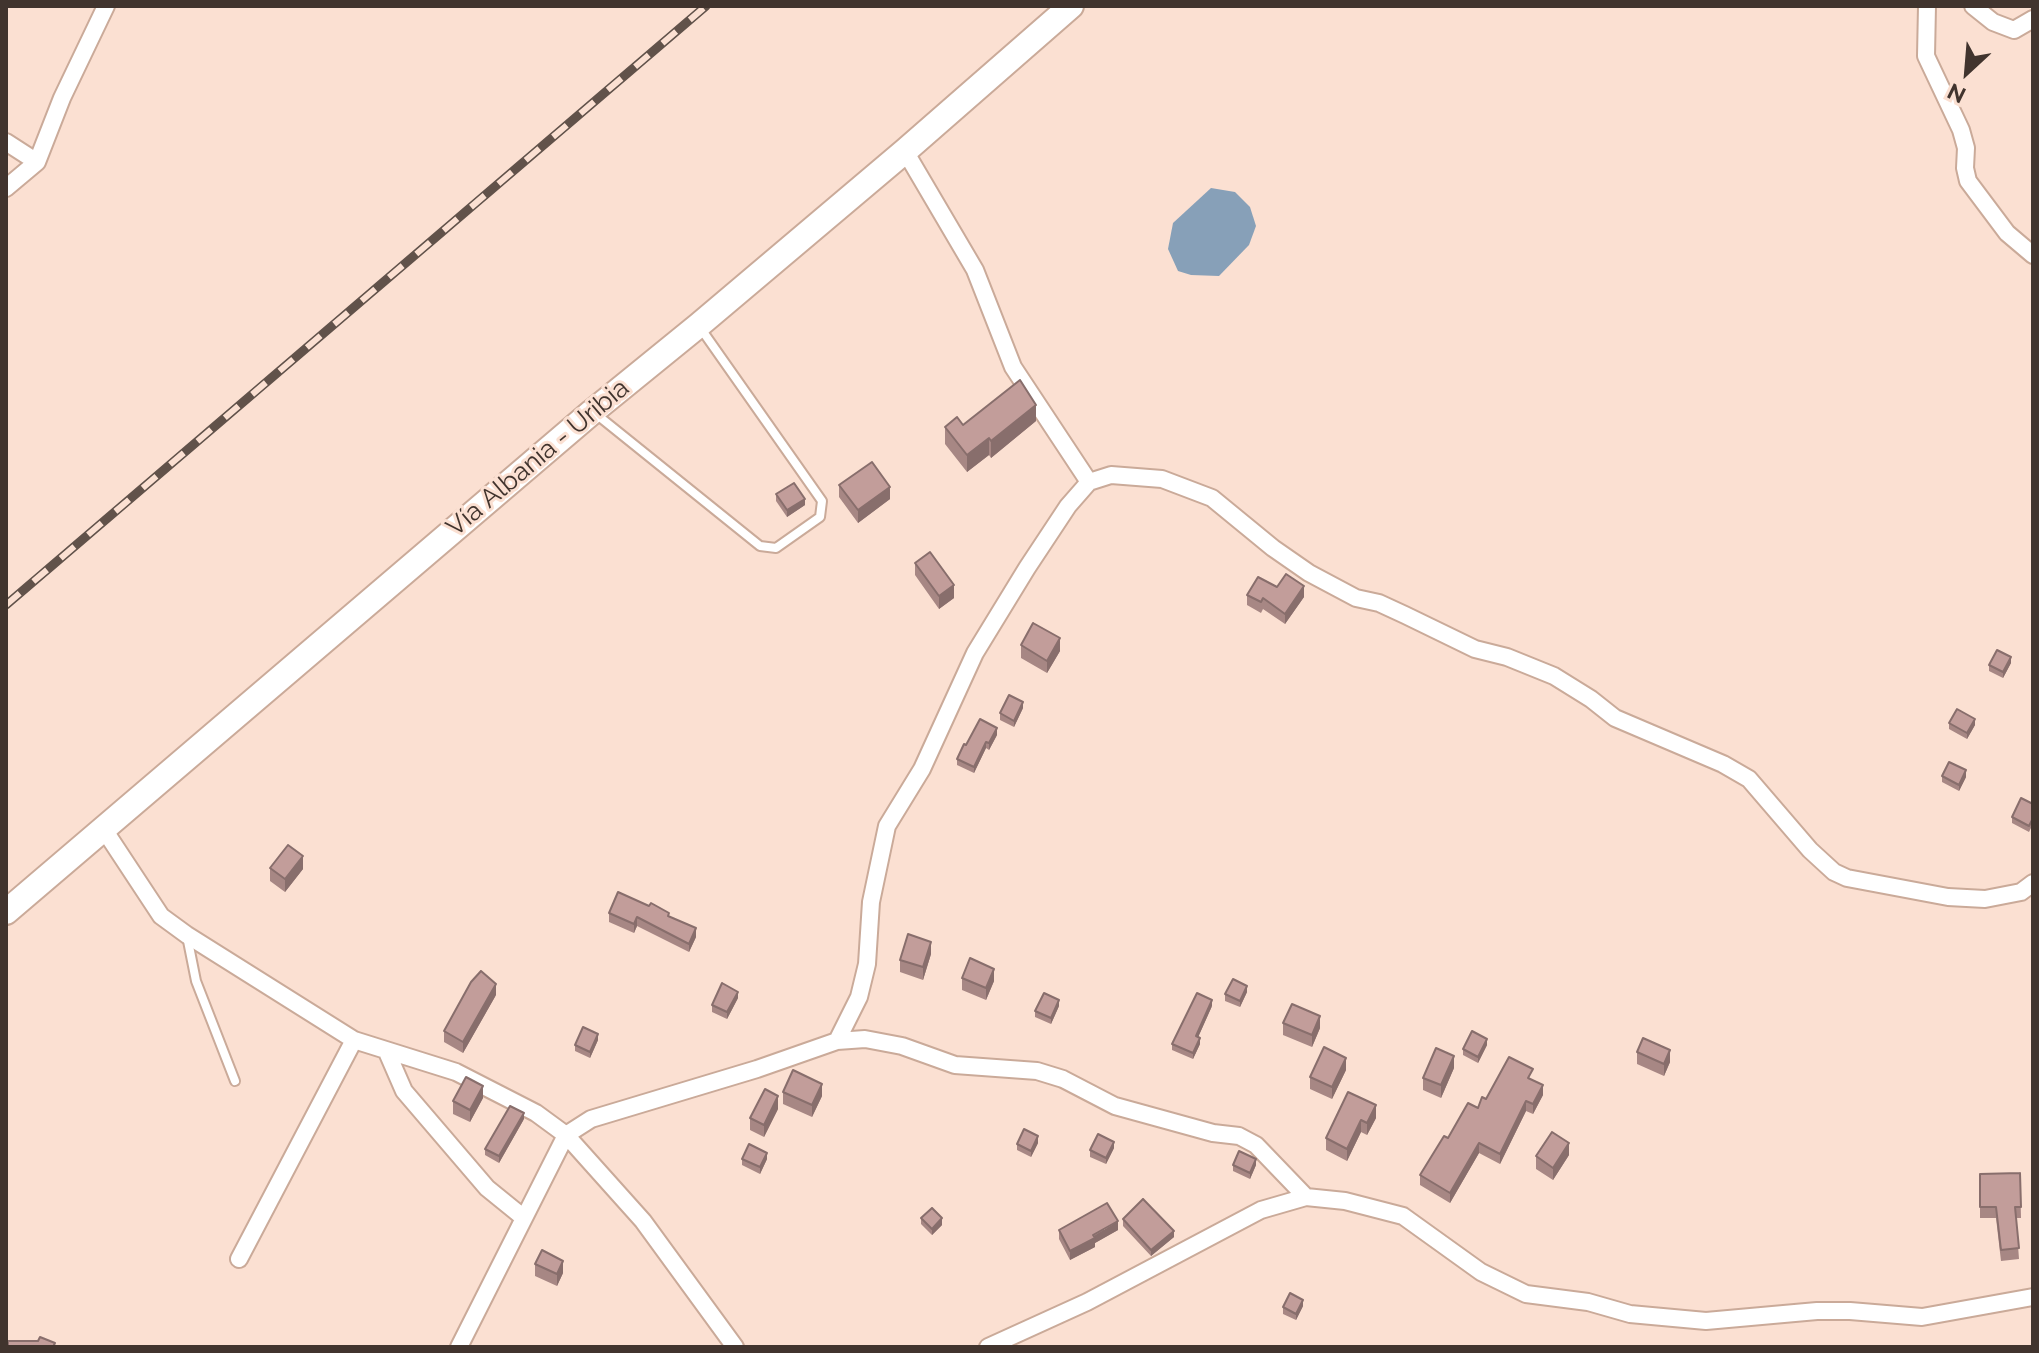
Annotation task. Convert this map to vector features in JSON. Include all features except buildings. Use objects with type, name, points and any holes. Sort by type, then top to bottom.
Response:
[{"type":"main road","name":"Vía Albania - Uribia","points":[[6,912],[592,412],[905,151],[1071,6]]},
{"type":"street","points":[[6,188],[37,162],[62,98],[106,6]]},
{"type":"street","points":[[1927,6],[1926,56],[1961,130],[1966,148],[1968,181],[2007,233],[2033,255]]},
{"type":"street","points":[[1973,6],[1993,22],[2014,30],[2033,19]]},
{"type":"street","points":[[6,142],[37,162]]},
{"type":"street","points":[[905,151],[975,270],[1013,367],[1089,482]]},
{"type":"street","points":[[837,1041],[859,997],[867,964],[871,902],[887,826],[922,769],[975,653],[1068,506],[1089,482],[1111,475],[1162,479],[1212,498],[1309,573],[1356,598],[1379,603],[1475,649],[1507,657],[1554,676],[1615,718],[1644,733],[1723,764],[1749,779],[1810,850],[1834,872],[1847,878],[1948,897],[1985,899],[2021,892],[2033,883]]},
{"type":"street","points":[[103,828],[161,916],[187,935],[354,1040],[456,1072],[536,1113],[566,1135],[643,1221],[735,1347]]},
{"type":"street","points":[[459,1347],[566,1135],[591,1119],[757,1069],[837,1041],[865,1039],[902,1046],[955,1065],[1037,1071],[1063,1079],[1115,1106],[1213,1133],[1239,1136],[1256,1145],[1306,1197]]},
{"type":"street","points":[[239,1259],[354,1040]]},
{"type":"street","points":[[387,1052],[404,1091],[487,1188],[524,1218]]},
{"type":"street","points":[[988,1347],[1087,1302],[1261,1210],[1306,1197],[1345,1201],[1403,1216],[1481,1272],[1526,1294],[1588,1302],[1630,1314],[1706,1321],[1817,1311],[1922,1317],[2033,1297]]},
{"type":"lane","points":[[592,412],[760,546],[776,548],[820,517],[822,501],[699,325]]},
{"type":"lane","points":[[187,935],[196,981],[235,1081]]},
{"type":"water","points":[[1211,188],[1235,192],[1250,207],[1256,226],[1249,245],[1219,276],[1178,271],[1168,249],[1173,223]]},
{"type":"railway","points":[[6,605],[706,6]]}]
